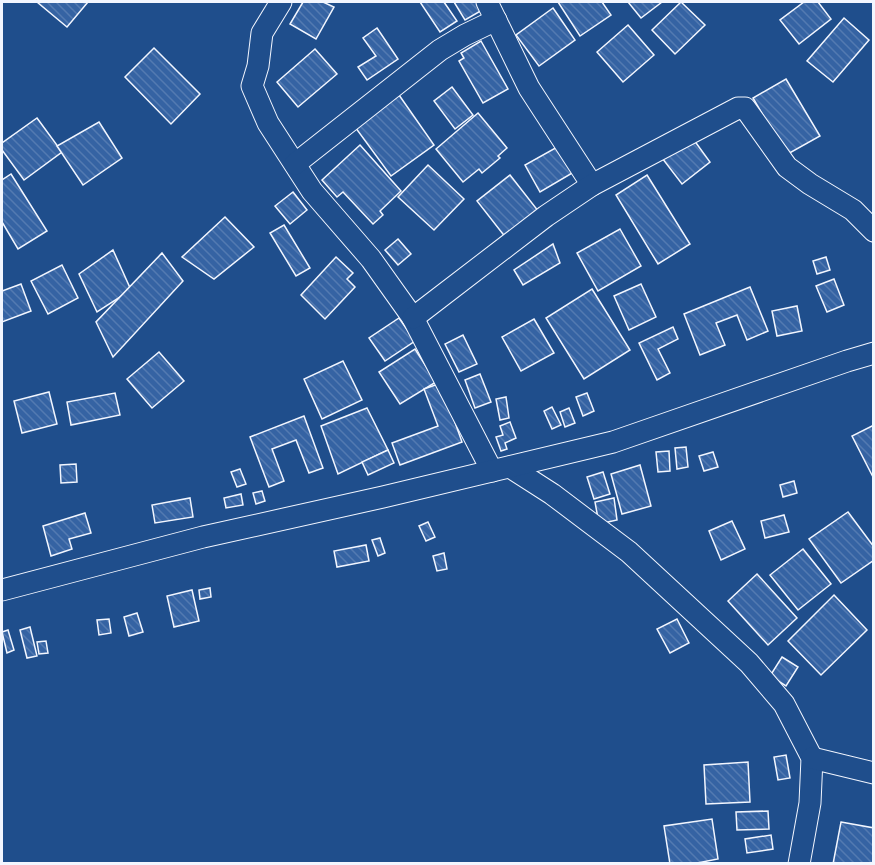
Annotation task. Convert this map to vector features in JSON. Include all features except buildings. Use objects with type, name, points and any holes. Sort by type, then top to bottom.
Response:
[{"type":"street","points":[[281,2],[262,33],[258,66],[252,86],[268,123],[312,190],[371,259],[413,318],[501,469],[552,494],[629,552],[749,663],[784,704],[812,758],[810,803],[799,864]]},
{"type":"street","points":[[295,164],[441,50],[465,35],[492,11],[529,88],[592,185]]},
{"type":"street","points":[[413,318],[546,216],[592,185],[742,107],[745,108],[787,167],[853,210],[873,231]]},
{"type":"street","points":[[2,590],[203,537],[613,442],[873,353]]},
{"type":"street","points":[[812,758],[873,773]]}]
